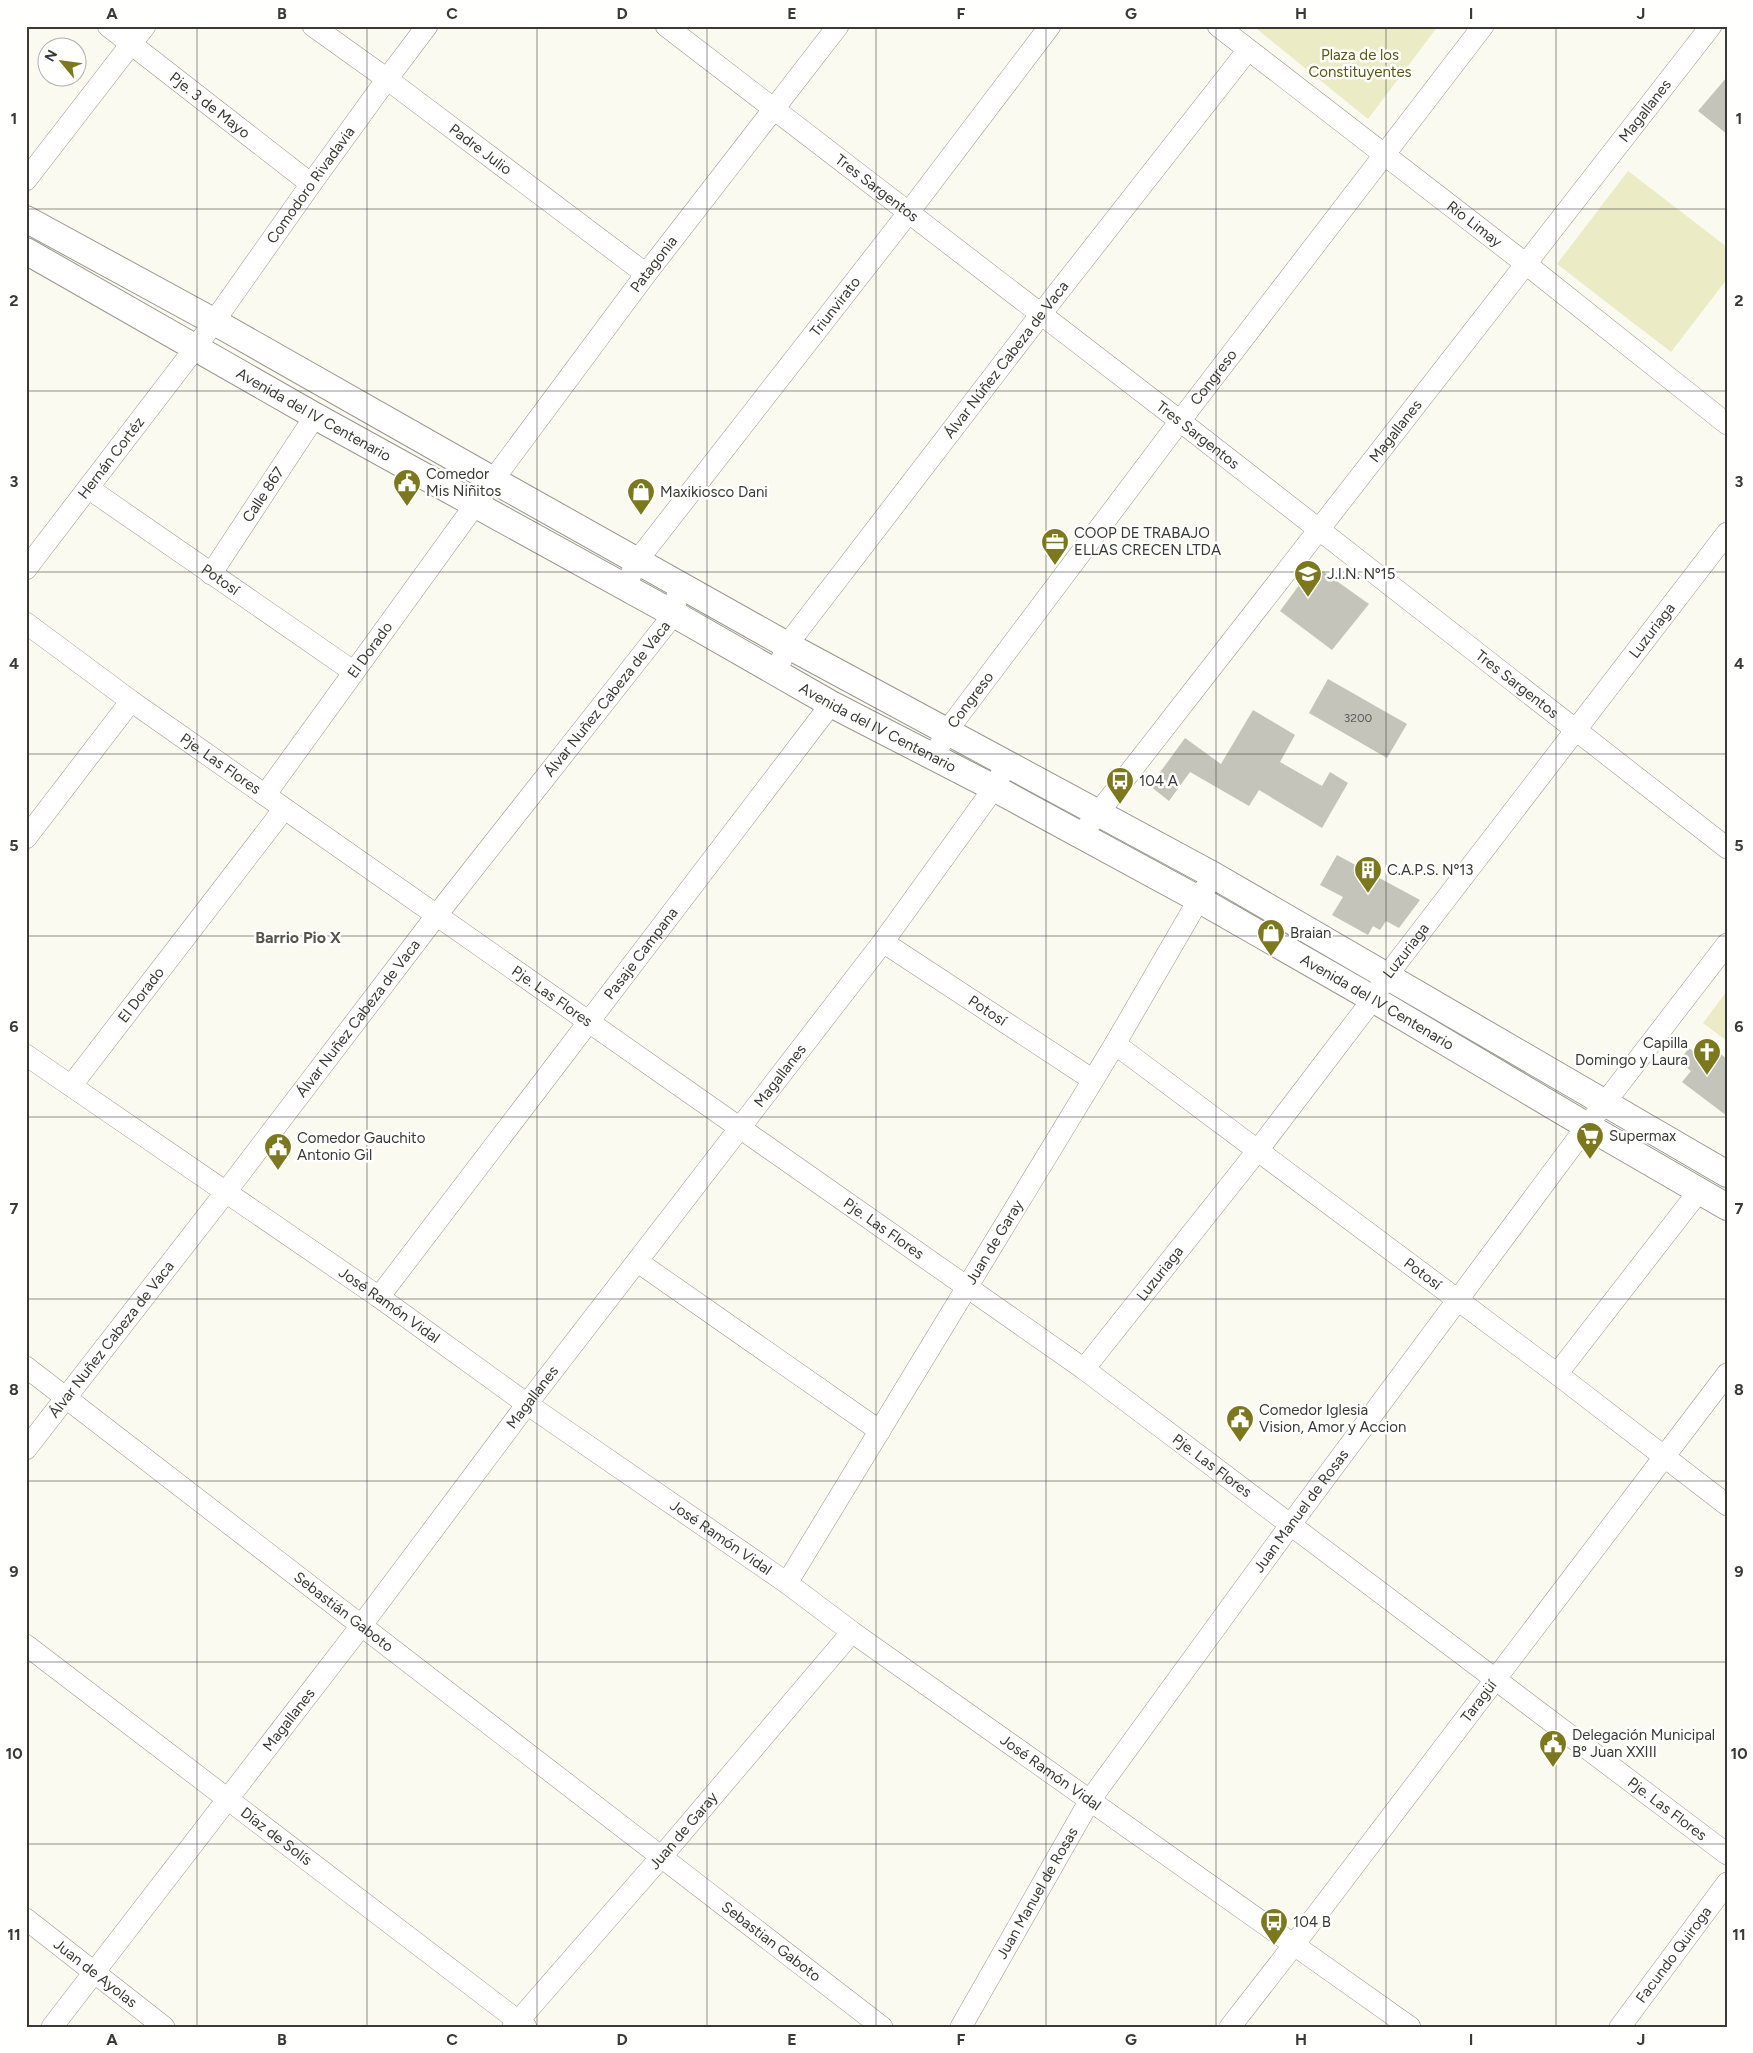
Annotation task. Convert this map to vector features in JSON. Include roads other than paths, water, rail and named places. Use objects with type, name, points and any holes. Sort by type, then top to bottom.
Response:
[{"type":"main road","name":"Avenida del IV Centenario","points":[[26,219],[213,321],[787,645],[1100,813],[1213,876],[1727,1174]]},
{"type":"main road","name":"Avenida del IV Centenario","points":[[26,251],[474,506],[674,614],[776,674],[994,788],[1200,900],[1373,999],[1586,1126],[1727,1207]]},
{"type":"street","name":"Pje. 3 de Mayo","points":[[108,26],[311,184]]},
{"type":"street","points":[[26,180],[145,26]]},
{"type":"street","name":"Padre Julio","points":[[313,26],[387,79],[646,274]]},
{"type":"street","name":"Comodoro Rivadavia","points":[[196,347],[311,184],[428,26]]},
{"type":"street","name":"Tres Sargentos","points":[[666,26],[1180,421],[1727,848]]},
{"type":"street","name":"Patagonia","points":[[474,506],[646,274],[838,26]]},
{"type":"street","name":"Triunvirato","points":[[625,588],[637,560],[909,212],[1050,26]]},
{"type":"street","name":"Rio Limay","points":[[1218,26],[1526,264],[1727,424]]},
{"type":"street","name":"Congreso","points":[[934,757],[947,731],[1180,421],[1483,26]]},
{"type":"street","name":"Magallanes","points":[[1081,836],[1711,26]]},
{"type":"street","name":"Álvar Núñez Cabeza de Vaca","points":[[776,674],[787,645],[1041,314],[1248,50]]},
{"type":"street","name":"Hernán Cortéz","points":[[26,569],[196,347]]},
{"type":"street","name":"Calle 867","points":[[212,574],[315,416]]},
{"type":"street","name":"Potosí","points":[[88,488],[354,672]]},
{"type":"street","name":"El Dorado","points":[[265,795],[474,506]]},
{"type":"street","name":"Luzuriaga","points":[[1084,1369],[1258,1150],[1373,999],[1386,977],[1727,533]]},
{"type":"street","name":"Álvar Nuñez Cabeza de Vaca","points":[[26,1449],[225,1193],[436,916],[674,614],[679,584]]},
{"type":"street","name":"Pje. Las Flores","points":[[26,624],[131,702],[1084,1369],[1727,1854]]},
{"type":"street","points":[[26,838],[131,702]]},
{"type":"street","name":"Pasaje Campana","points":[[379,1297],[831,704]]},
{"type":"street","name":"Magallanes","points":[[52,2027],[361,1626],[527,1404],[883,942],[994,788],[1007,763]]},
{"type":"street","name":"El Dorado","points":[[71,1086],[284,809]]},
{"type":"street","name":"Juan de Garay","points":[[787,1583],[1116,1044],[1213,876]]},
{"type":"street","name":"Potosí","points":[[883,942],[1093,1080]]},
{"type":"street","name":"Juan Manuel de Rosas","points":[[961,2027],[1090,1800],[1291,1524],[1586,1126],[1606,1103],[1727,944]]},
{"type":"street","name":"Potosí","points":[[1116,1044],[1558,1374],[1727,1505]]},
{"type":"street","name":"José Ramón Vidal","points":[[26,1055],[379,1297],[527,1404],[787,1583],[852,1632],[1410,2027]]},
{"type":"street","points":[[1558,1374],[1699,1191]]},
{"type":"street","points":[[638,1262],[880,1431]]},
{"type":"street","name":"Sebastián Gaboto","points":[[26,1367],[662,1856]]},
{"type":"street","name":"Taragüí","points":[[1230,2027],[1727,1374]]},
{"type":"street","name":"Juan de Garay","points":[[519,2025],[852,1632]]},
{"type":"street","name":"Díaz de Solís","points":[[26,1645],[519,2025]]},
{"type":"street","name":"Sebastian Gaboto","points":[[662,1856],[882,2027]]},
{"type":"street","name":"Facundo Quiroga","points":[[1620,2027],[1727,1883]]},
{"type":"street","name":"Juan de Ayolas","points":[[26,1919],[164,2027]]},
{"type":"place","name":"Comedor Mis Niñitos","points":[[407,507]]},
{"type":"place","name":"Maxikiosco Dani","points":[[641,516]]},
{"type":"place","name":"COOP DE TRABAJO ELLAS CRECEN LTDA","points":[[1055,566]]},
{"type":"place","name":"J.I.N. Nº15","points":[[1308,598]]},
{"type":"place","name":"104 A","points":[[1120,805]]},
{"type":"place","name":"C.A.P.S. Nº13","points":[[1368,894]]},
{"type":"place","name":"Braian","points":[[1271,957]]},
{"type":"place","name":"Capilla Domingo y Laura","points":[[1707,1076]]},
{"type":"place","name":"Supermax","points":[[1590,1160]]},
{"type":"place","name":"Comedor Gauchito Antonio Gil","points":[[278,1171]]},
{"type":"place","name":"Comedor Iglesia Vision, Amor y Accion","points":[[1240,1443]]},
{"type":"place","name":"Delegación Municipal Bº Juan XXIII","points":[[1553,1768]]},
{"type":"place","name":"104 B","points":[[1274,1946]]},
{"type":"district","name":"Barrio Pio X","points":[[298,937]]},
{"type":"park label","name":"Plaza de los Constituyentes","points":[[1360,64]]}]
